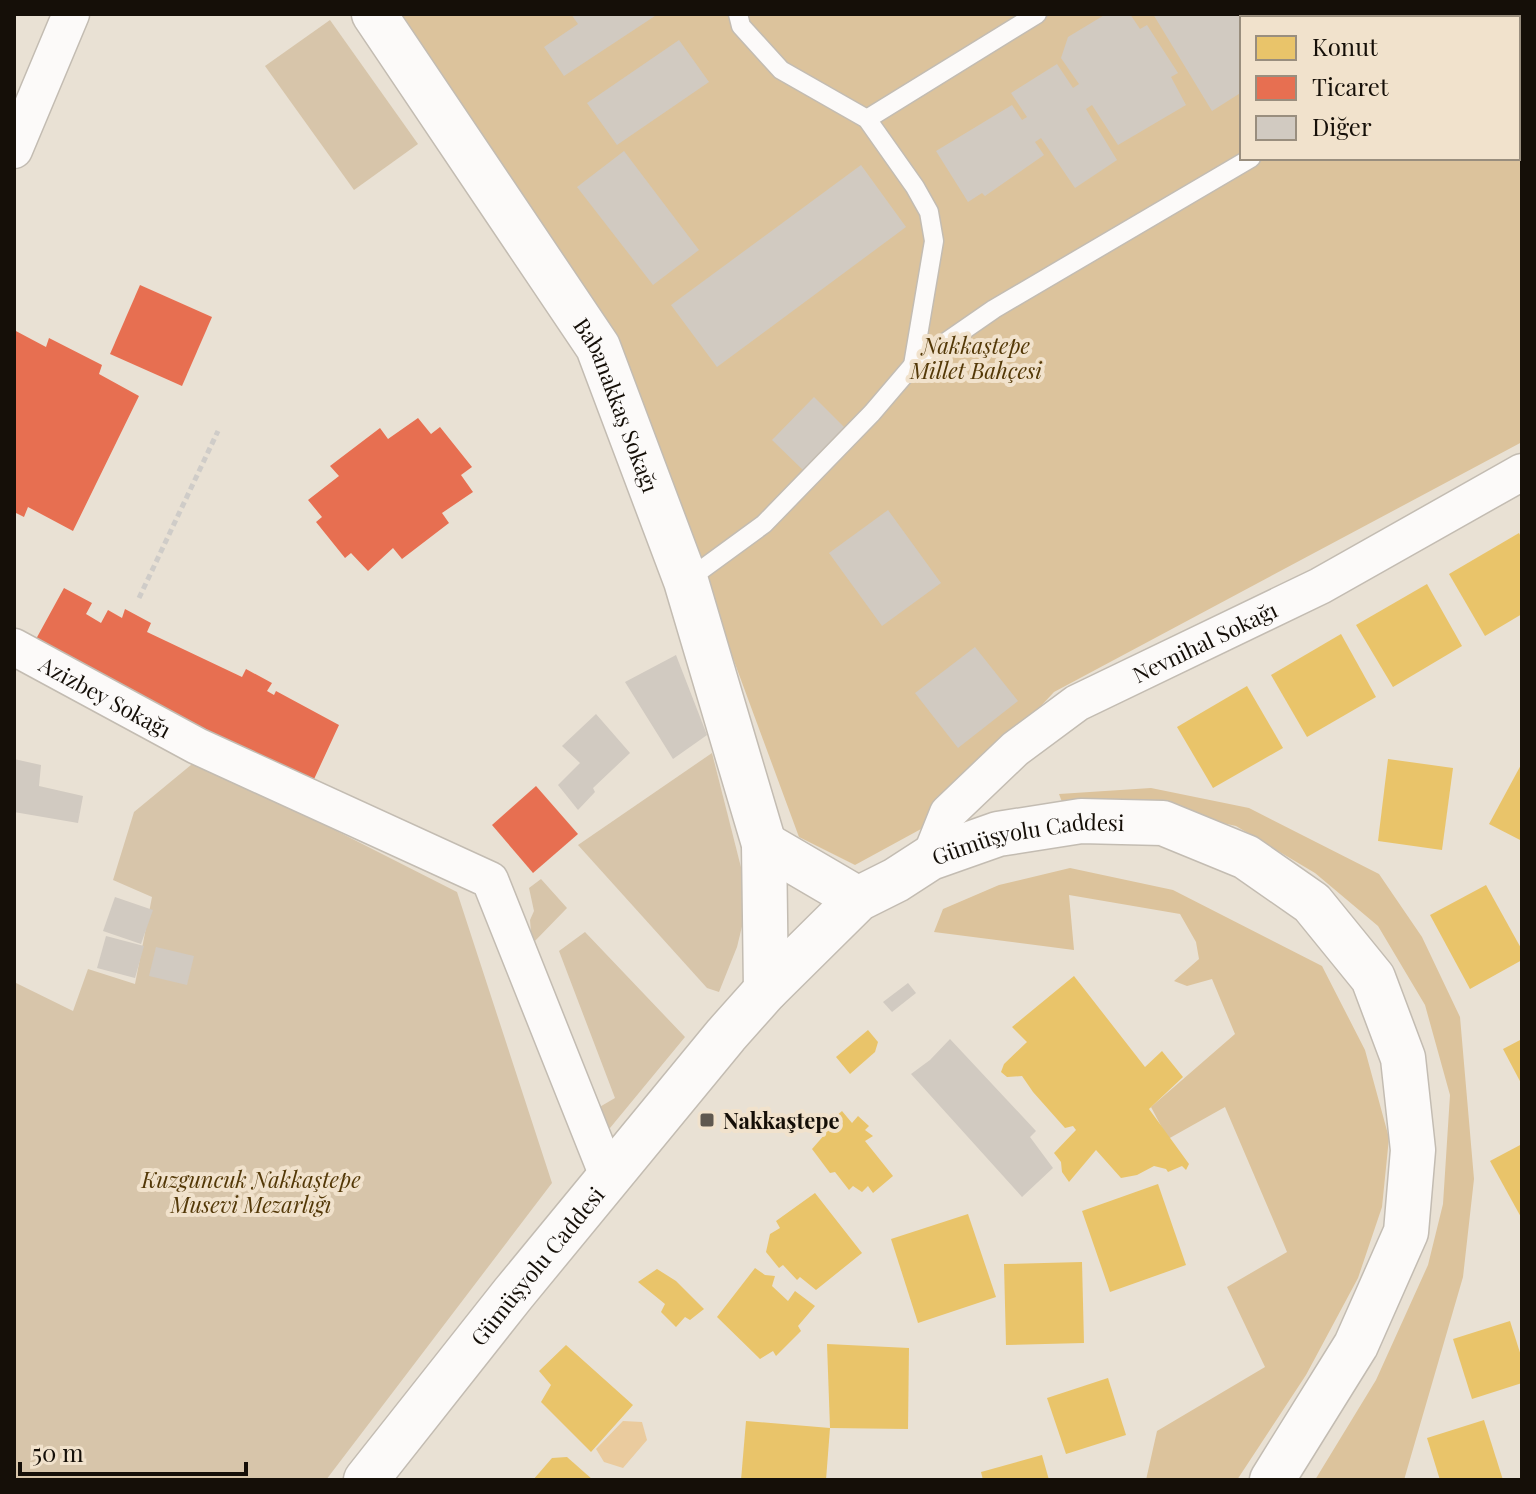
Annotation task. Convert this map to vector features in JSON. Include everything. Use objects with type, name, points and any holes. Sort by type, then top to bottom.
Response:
[{"type":"main road","name":"Babanakkaş Sokağı","points":[[374,14],[598,347],[686,581],[764,844],[766,990]]},
{"type":"main road","name":"Gümüşyolu Caddesi","points":[[366,1480],[608,1176],[766,990],[858,899],[930,858],[998,834],[1081,821],[1163,823],[1246,857],[1312,903],[1373,978],[1403,1058],[1413,1150],[1406,1232],[1356,1345],[1272,1480]]},
{"type":"main road","points":[[764,844],[858,899]]},
{"type":"street","points":[[14,150],[71,14]]},
{"type":"street","name":"Nevnihal Sokağı","points":[[930,858],[948,813],[1015,749],[1077,703],[1320,586],[1522,472]]},
{"type":"street","name":"Azizbey Sokağı","points":[[14,647],[197,746],[490,880],[608,1176]]},
{"type":"lane","points":[[738,14],[741,26],[781,70],[867,119],[929,212],[934,241],[913,365]]},
{"type":"lane","points":[[867,119],[1037,14]]},
{"type":"lane","points":[[686,581],[764,524],[872,413],[913,365],[994,309],[1248,160]]},
{"type":"path","points":[[139,598],[218,431]]},
{"type":"green space","name":"Nakkaştepe Millet Bahçesi","points":[[397,14],[1522,14],[1522,442],[1054,692],[932,823],[855,865],[799,837],[620,352]]},
{"type":"green space","points":[[330,20],[418,144],[354,190],[265,66]]},
{"type":"green space","points":[[712,753],[746,887],[745,914],[737,947],[719,992],[707,988],[578,845]]},
{"type":"green space","name":"Kuzguncuk Nakkaştepe Musevi Mezarlığı","points":[[197,760],[457,892],[552,1183],[326,1480],[14,1480],[14,982],[73,1011],[88,969],[135,984],[152,897],[113,880],[134,812]]},
{"type":"green space","points":[[1151,788],[1249,808],[1379,874],[1422,937],[1460,1017],[1474,1179],[1463,1277],[1404,1480],[1315,1480],[1376,1380],[1428,1265],[1443,1204],[1450,1095],[1425,1005],[1378,926],[1315,873],[1236,826],[1146,806],[1062,802],[1059,794]]},
{"type":"green space","points":[[1070,868],[1173,890],[1322,966],[1365,1050],[1389,1138],[1382,1207],[1358,1278],[1306,1375],[1237,1480],[1146,1480],[1157,1431],[1265,1367],[1227,1287],[1287,1252],[1225,1107],[1168,1139],[1151,1107],[1235,1034],[1212,979],[1187,986],[1174,981],[1199,959],[1196,942],[1180,914],[1069,895],[1074,950],[934,932],[943,909],[999,885]]},
{"type":"green space","points":[[541,879],[567,908],[532,944],[530,920],[534,911],[529,888]]},
{"type":"green space","points":[[585,932],[685,1037],[610,1128],[596,1126],[591,1112],[615,1098],[559,951]]},
{"type":"shaded area","points":[[623,1421],[642,1422],[647,1440],[623,1468],[604,1462],[596,1449]]},
{"type":"building: Konut","points":[[1519,533],[1522,539],[1522,614],[1485,636],[1449,574]]},
{"type":"building: Konut","points":[[1427,584],[1462,646],[1393,687],[1356,625]]},
{"type":"building: Konut","points":[[1341,634],[1376,697],[1307,737],[1271,675]]},
{"type":"building: Konut","points":[[1247,686],[1283,748],[1213,788],[1177,727]]},
{"type":"building: Konut","points":[[1388,759],[1453,768],[1442,850],[1378,841]]},
{"type":"building: Konut","points":[[1522,763],[1522,841],[1489,824]]},
{"type":"building: Konut","points":[[1486,885],[1522,950],[1522,960],[1470,989],[1430,915]]},
{"type":"building: Konut","points":[[1074,976],[1145,1067],[1162,1051],[1183,1077],[1149,1109],[1189,1164],[1186,1170],[1182,1166],[1168,1172],[1154,1166],[1137,1175],[1121,1178],[1096,1150],[1069,1182],[1054,1153],[1076,1130],[1073,1126],[1065,1128],[1022,1076],[1007,1077],[1001,1072],[1004,1064],[1027,1042],[1012,1027]]},
{"type":"building: Konut","points":[[868,1030],[878,1042],[875,1052],[850,1074],[836,1057]]},
{"type":"building: Konut","points":[[1522,1039],[1522,1085],[1503,1049]]},
{"type":"building: Konut","points":[[842,1111],[852,1123],[858,1116],[869,1126],[865,1130],[873,1136],[865,1141],[893,1176],[873,1193],[868,1186],[862,1192],[853,1186],[849,1190],[835,1172],[830,1173],[812,1149],[826,1133],[822,1128]]},
{"type":"building: Konut","points":[[1522,1144],[1522,1219],[1490,1161]]},
{"type":"building: Konut","points":[[1158,1184],[1186,1265],[1110,1292],[1082,1211]]},
{"type":"building: Konut","points":[[815,1193],[862,1253],[816,1290],[800,1277],[797,1280],[783,1265],[779,1268],[766,1252],[770,1234],[780,1228],[776,1221]]},
{"type":"building: Konut","points":[[968,1214],[996,1297],[918,1323],[891,1239]]},
{"type":"building: Konut","points":[[1082,1262],[1084,1343],[1006,1345],[1004,1264]]},
{"type":"building: Konut","points":[[755,1268],[765,1275],[775,1276],[772,1286],[788,1301],[795,1291],[815,1306],[798,1326],[801,1331],[776,1356],[773,1351],[760,1359],[717,1317]]},
{"type":"building: Konut","points":[[657,1269],[676,1281],[704,1309],[690,1320],[685,1317],[676,1327],[661,1312],[665,1304],[638,1282]]},
{"type":"building: Konut","points":[[1510,1321],[1522,1359],[1522,1383],[1472,1399],[1453,1339]]},
{"type":"building: Konut","points":[[827,1344],[909,1348],[908,1429],[830,1428]]},
{"type":"building: Konut","points":[[566,1345],[633,1405],[591,1452],[541,1402],[551,1385],[539,1371]]},
{"type":"building: Konut","points":[[1108,1378],[1126,1435],[1066,1454],[1047,1398]]},
{"type":"building: Konut","points":[[1484,1420],[1503,1480],[1440,1480],[1427,1438]]},
{"type":"building: Konut","points":[[746,1421],[830,1428],[826,1480],[741,1480]]},
{"type":"building: Konut","points":[[1042,1455],[1049,1480],[983,1480],[981,1472]]},
{"type":"building: Konut","points":[[567,1457],[593,1480],[533,1480],[552,1458]]},
{"type":"building: Ticaret","points":[[140,285],[212,317],[182,386],[110,354]]},
{"type":"building: Ticaret","points":[[14,330],[46,347],[49,338],[102,365],[99,374],[139,396],[73,531],[28,507],[24,517],[14,512]]},
{"type":"building: Ticaret","points":[[418,418],[431,434],[440,427],[472,467],[461,475],[473,492],[442,513],[449,523],[402,559],[393,548],[368,571],[351,553],[345,558],[316,522],[322,517],[308,500],[339,476],[330,466],[380,428],[388,439]]},
{"type":"building: Ticaret","points":[[64,588],[92,603],[86,614],[101,623],[108,610],[122,618],[125,609],[151,623],[147,632],[242,677],[246,669],[272,683],[267,691],[274,695],[276,691],[339,725],[309,790],[30,650]]},
{"type":"building: Ticaret","points":[[536,786],[578,834],[533,873],[492,825]]},
{"type":"building: Diğer","points":[[571,14],[658,14],[564,76],[544,47],[578,24]]},
{"type":"building: Diğer","points":[[1106,14],[1130,14],[1140,29],[1147,25],[1178,73],[1171,77],[1186,105],[1118,145],[1092,105],[1086,109],[1117,160],[1075,188],[1041,138],[1035,142],[1044,155],[985,196],[982,193],[968,202],[936,151],[1012,105],[1022,120],[1027,117],[1011,93],[1057,64],[1073,88],[1079,84],[1061,58],[1068,37]]},
{"type":"building: Diğer","points":[[1153,14],[1375,14],[1240,16],[1240,93],[1212,111]]},
{"type":"building: Diğer","points":[[679,40],[709,82],[617,145],[587,103]]},
{"type":"building: Diğer","points":[[624,151],[699,250],[653,285],[577,187]]},
{"type":"building: Diğer","points":[[861,165],[906,227],[717,367],[671,305]]},
{"type":"building: Diğer","points":[[814,397],[847,430],[805,472],[772,440]]},
{"type":"building: Diğer","points":[[888,510],[941,583],[882,626],[829,553]]},
{"type":"building: Diğer","points":[[975,647],[1018,701],[958,748],[915,693]]},
{"type":"building: Diğer","points":[[676,655],[707,735],[673,759],[625,682]]},
{"type":"building: Diğer","points":[[596,714],[630,753],[593,788],[595,792],[578,810],[558,785],[580,763],[562,746]]},
{"type":"building: Diğer","points":[[14,759],[41,765],[39,786],[83,796],[78,823],[14,812]]},
{"type":"building: Diğer","points":[[115,897],[153,910],[141,944],[103,931]]},
{"type":"building: Diğer","points":[[106,936],[144,946],[135,978],[97,968]]},
{"type":"building: Diğer","points":[[156,947],[194,956],[187,985],[149,976]]},
{"type":"building: Diğer","points":[[908,983],[916,993],[892,1012],[883,1002]]},
{"type":"building: Diğer","points":[[950,1039],[1036,1131],[1030,1137],[1053,1168],[1022,1197],[911,1074]]},
{"type":"place","name":"Nakkaştepe","points":[[707,1120]]}]
